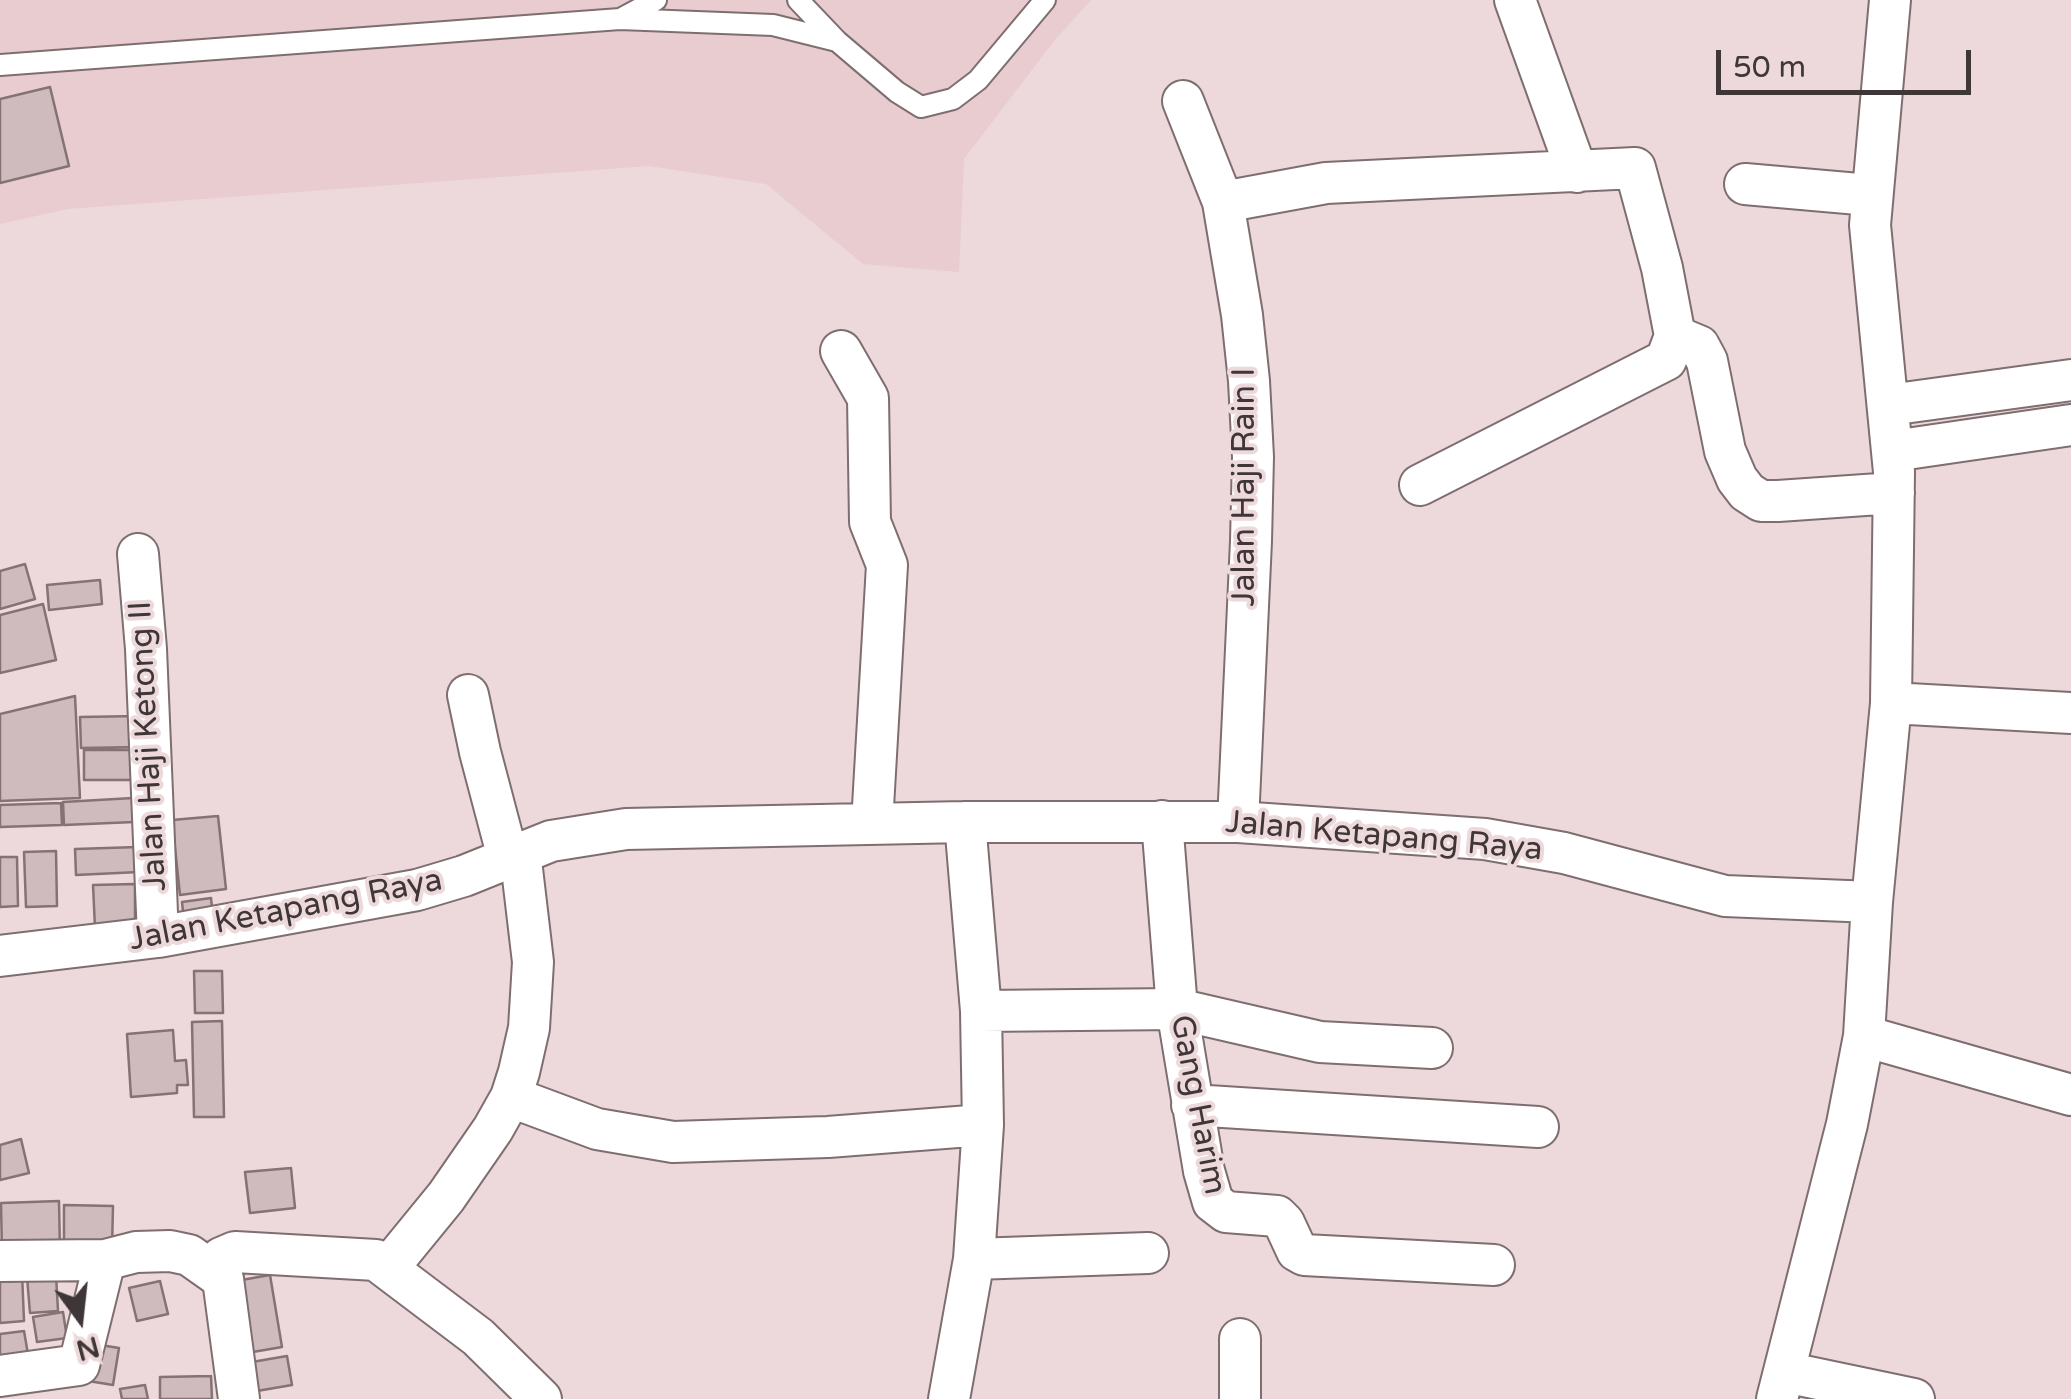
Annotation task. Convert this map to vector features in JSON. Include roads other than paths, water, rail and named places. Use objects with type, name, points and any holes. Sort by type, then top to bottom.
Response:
[{"type":"street","points":[[1516,0],[1577,172]]},
{"type":"street","points":[[1890,0],[1870,225],[1893,451],[1891,703],[1864,1036],[1847,1124],[1781,1385],[1914,1399]]},
{"type":"street","name":"Jalan Haji Rain I","points":[[1183,101],[1223,202],[1242,315],[1253,457],[1238,822]]},
{"type":"street","points":[[1223,202],[1326,183],[1635,168],[1676,336],[1666,360],[1420,486]]},
{"type":"street","points":[[1744,184],[1870,195]]},
{"type":"street","points":[[1676,336],[1698,346],[1707,361],[1725,452],[1747,492],[1760,501],[1894,492]]},
{"type":"street","points":[[841,352],[868,398],[870,522],[886,565],[872,824]]},
{"type":"street","points":[[1889,405],[2071,380]]},
{"type":"street","points":[[1893,451],[2071,426]]},
{"type":"street","name":"Jalan Haji Ketong II","points":[[138,554],[146,648],[158,938]]},
{"type":"street","points":[[388,1268],[446,1197],[510,1097],[528,1028],[533,962],[514,855],[480,752],[468,695]]},
{"type":"street","points":[[1891,703],[2071,713]]},
{"type":"street","name":"Gang Harim","points":[[1162,821],[1177,1009],[1208,1192],[1213,1202],[1226,1212],[1276,1216],[1284,1223],[1296,1251],[1318,1256],[1494,1265]]},
{"type":"street","points":[[949,1399],[974,1259],[983,1124],[982,1011],[965,822]]},
{"type":"street","name":"Jalan Ketapang Raya","points":[[0,956],[158,938],[417,890],[584,834],[626,830],[965,822],[1238,822],[1485,839],[1593,860],[1725,896],[1872,902]]},
{"type":"street","points":[[982,1011],[1177,1009],[1320,1042],[1432,1048]]},
{"type":"street","points":[[1864,1036],[2071,1095]]},
{"type":"street","points":[[510,1097],[597,1129],[673,1142],[810,1138],[983,1124]]},
{"type":"street","points":[[1192,1105],[1538,1127]]},
{"type":"street","points":[[0,1261],[106,1260],[136,1252],[170,1250],[189,1256],[223,1279],[240,1399]]},
{"type":"street","points":[[213,1270],[222,1258],[235,1252],[376,1260],[478,1338],[541,1399]]},
{"type":"street","points":[[974,1259],[1148,1252]]},
{"type":"street","points":[[0,1376],[79,1365],[106,1260]]},
{"type":"street","points":[[1240,1339],[1240,1399]]},
{"type":"lane","points":[[620,19],[656,0]]},
{"type":"lane","points":[[798,0],[837,41],[897,92],[921,107],[953,99],[978,80],[1045,0]]},
{"type":"lane","points":[[0,65],[620,19],[773,25],[837,41]]}]
